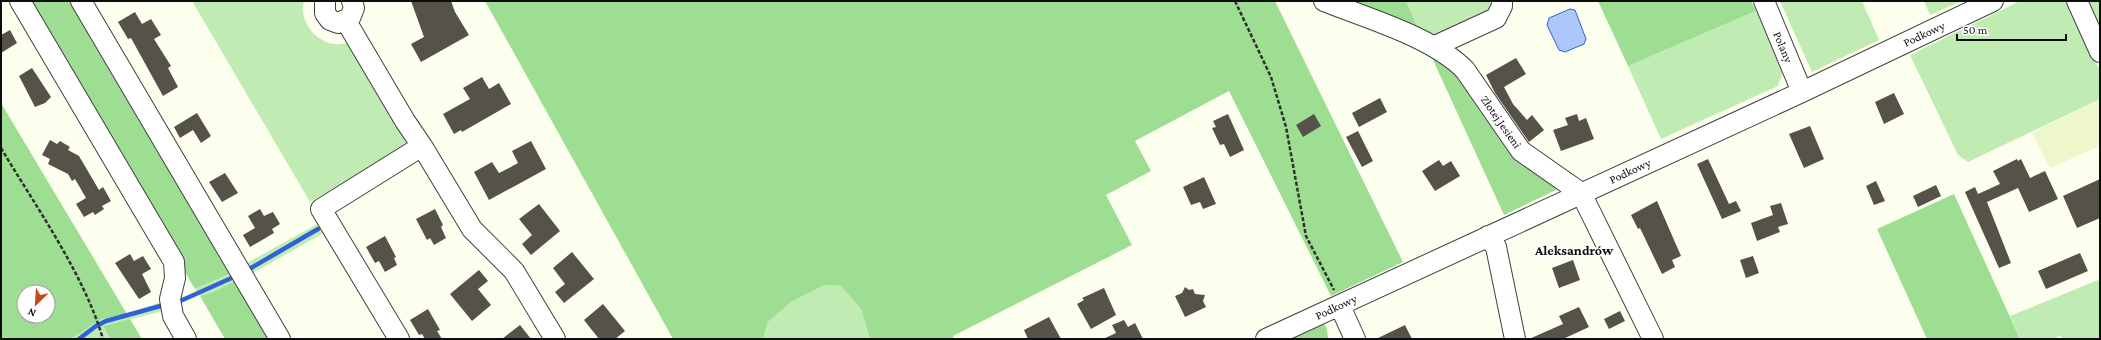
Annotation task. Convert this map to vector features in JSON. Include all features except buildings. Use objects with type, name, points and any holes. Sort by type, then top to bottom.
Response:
[{"type":"street","points":[[20,1],[174,262],[175,278],[170,299],[173,316],[186,339]]},
{"type":"street","points":[[80,1],[280,339]]},
{"type":"street","points":[[325,1],[323,9],[330,20],[338,23],[346,21],[353,13],[352,1]]},
{"type":"street","name":"Złotej Jesieni","points":[[1324,1],[1435,46],[1454,58],[1465,70],[1521,151],[1581,194],[1653,339]]},
{"type":"street","points":[[1435,46],[1496,18],[1502,6],[1502,1]]},
{"type":"street","name":"Polany","points":[[1764,1],[1802,92]]},
{"type":"street","name":"Podkowy","points":[[1266,339],[1802,92],[1993,1]]},
{"type":"street","points":[[2077,1],[2100,52]]},
{"type":"street","points":[[346,21],[405,121],[472,228],[514,271],[555,339]]},
{"type":"street","points":[[399,339],[321,209],[422,146]]},
{"type":"street","points":[[1488,236],[1496,247],[1514,339]]},
{"type":"street","points":[[1336,308],[1339,339]]},
{"type":"street","points":[[1336,308],[1355,339]]},
{"type":"path","points":[[1235,1],[1271,77],[1286,127],[1306,236],[1325,270],[1336,308]]},
{"type":"path","points":[[1,148],[67,260],[97,318],[103,339]]},
{"type":"green space","points":[[25,1],[76,1],[236,271],[195,289]]},
{"type":"green space","points":[[192,1],[304,1],[303,14],[305,21],[312,32],[329,43],[348,43],[407,145],[310,202]]},
{"type":"green space","points":[[485,1],[1275,1],[1403,262],[1331,296],[1229,91],[1135,141],[1151,171],[1106,195],[1132,245],[953,336],[954,339],[870,339],[861,309],[841,286],[825,285],[791,302],[768,322],[763,339],[673,339]]},
{"type":"green space","points":[[1354,1],[1406,1],[1420,33]]},
{"type":"green space","points":[[1406,1],[1495,1],[1498,7],[1430,38],[1420,33]]},
{"type":"green space","points":[[1598,1],[1751,1],[1756,11],[1628,66]]},
{"type":"green space","points":[[1780,1],[1862,1],[1879,40],[1812,72]]},
{"type":"green space","points":[[1924,1],[1962,1],[1930,15]]},
{"type":"green space","points":[[2020,1],[2069,1],[2100,71],[2100,99],[1968,162],[1958,155],[1910,55]]},
{"type":"green space","points":[[2084,1],[2100,1],[2100,36]]},
{"type":"green space","points":[[1756,11],[1783,72],[1778,86],[1661,139],[1628,66]]},
{"type":"green space","points":[[1428,49],[1441,58],[1560,188],[1504,215]]},
{"type":"green space","points":[[2100,99],[2100,146],[2050,168],[2032,133]]},
{"type":"green space","points":[[1,103],[127,314],[101,319],[71,339],[1,339]]},
{"type":"green space","points":[[1954,194],[2020,339],[1927,339],[1877,229]]},
{"type":"green space","points":[[321,222],[327,231],[251,274],[245,264]]},
{"type":"green space","points":[[236,271],[241,278],[213,292],[200,296],[195,289]]},
{"type":"green space","points":[[241,278],[277,339],[225,339],[200,296],[213,292]]},
{"type":"green space","points":[[2098,280],[2100,284],[2100,339],[2063,339],[2060,336],[2053,339],[2020,339],[2010,316]]},
{"type":"green space","points":[[825,285],[841,286],[861,309],[870,339],[763,339],[768,322],[791,302]]},
{"type":"green space","points":[[161,302],[163,311],[103,326],[110,339],[71,339],[101,319],[127,314]]},
{"type":"green space","points":[[130,319],[142,339],[110,339],[103,326]]},
{"type":"green space","points":[[1323,322],[1327,329],[1328,339],[1289,339]]},
{"type":"water","points":[[1570,9],[1575,10],[1586,39],[1584,44],[1565,52],[1559,50],[1547,25],[1549,18]]},
{"type":"waterway","points":[[251,268],[318,229]]},
{"type":"waterway","points":[[178,302],[236,276]]},
{"type":"waterway","points":[[79,339],[96,326],[106,321],[164,305]]},
{"type":"district","name":"Aleksandrów","points":[[1574,250]]}]
